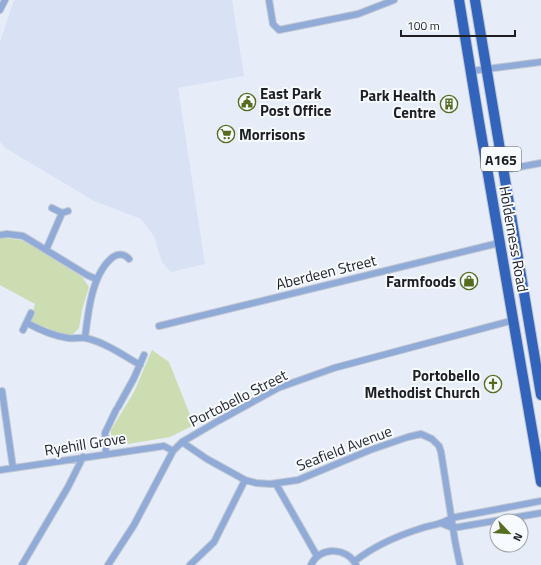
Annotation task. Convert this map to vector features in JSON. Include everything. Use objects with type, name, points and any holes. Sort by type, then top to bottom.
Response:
[{"type":"highway","name":"Holderness Road","points":[[459,0],[499,243],[514,320],[541,482]]},
{"type":"highway","name":"Holderness Road","points":[[476,0],[503,170],[539,372],[541,395]]},
{"type":"street","points":[[0,10],[4,0]]},
{"type":"street","points":[[269,0],[273,24],[279,30],[358,14],[394,0]]},
{"type":"street","points":[[471,71],[541,62]]},
{"type":"street","points":[[503,170],[541,163]]},
{"type":"street","points":[[46,250],[65,212],[52,208]]},
{"type":"street","points":[[0,235],[7,234],[23,236],[86,275],[96,279]]},
{"type":"street","name":"Aberdeen Street","points":[[159,326],[499,243]]},
{"type":"street","points":[[85,338],[96,279],[101,270],[108,261],[121,251],[129,259]]},
{"type":"street","points":[[23,330],[31,313]]},
{"type":"street","name":"Portobello Street","points":[[108,565],[134,525],[173,451],[182,442],[278,388],[334,368],[514,320]]},
{"type":"street","points":[[27,323],[58,337],[85,338],[111,348],[140,365]]},
{"type":"street","points":[[106,454],[105,433],[144,355]]},
{"type":"street","points":[[2,391],[13,468]]},
{"type":"street","name":"Seafield Avenue","points":[[182,442],[245,480],[256,483],[276,484],[298,480],[370,450],[421,434],[432,439],[440,446],[460,565]]},
{"type":"street","name":"Ryehill Grove","points":[[0,470],[164,446],[173,451]]},
{"type":"street","points":[[22,565],[68,488],[83,457]]},
{"type":"street","points":[[190,565],[214,542],[245,480]]},
{"type":"street","points":[[276,484],[317,556]]},
{"type":"street","points":[[311,565],[317,556],[328,551],[337,551],[347,554],[356,563],[365,553],[386,542],[420,528],[443,524],[451,518],[541,501]]},
{"type":"street","points":[[443,524],[453,528],[541,513]]},
{"type":"shaded area","points":[[14,0],[232,0],[244,76],[178,88],[205,264],[171,272],[162,262],[154,236],[141,219],[94,201],[7,149],[0,142],[0,42]]},
{"type":"green space","points":[[4,238],[27,242],[82,277],[89,287],[82,310],[79,328],[73,334],[66,336],[60,335],[46,327],[41,328],[31,320],[35,304],[0,285],[0,239]]},
{"type":"green space","points":[[152,350],[169,362],[194,425],[170,437],[116,446],[111,441],[111,430],[134,392]]},
{"type":"place","name":"East Park Post Office","points":[[247,102]]},
{"type":"place","name":"Park Health Centre","points":[[449,104]]},
{"type":"place","name":"Morrisons","points":[[226,134]]},
{"type":"place","name":"Farmfoods","points":[[469,281]]},
{"type":"place","name":"Portobello Methodist Church","points":[[493,384]]}]
